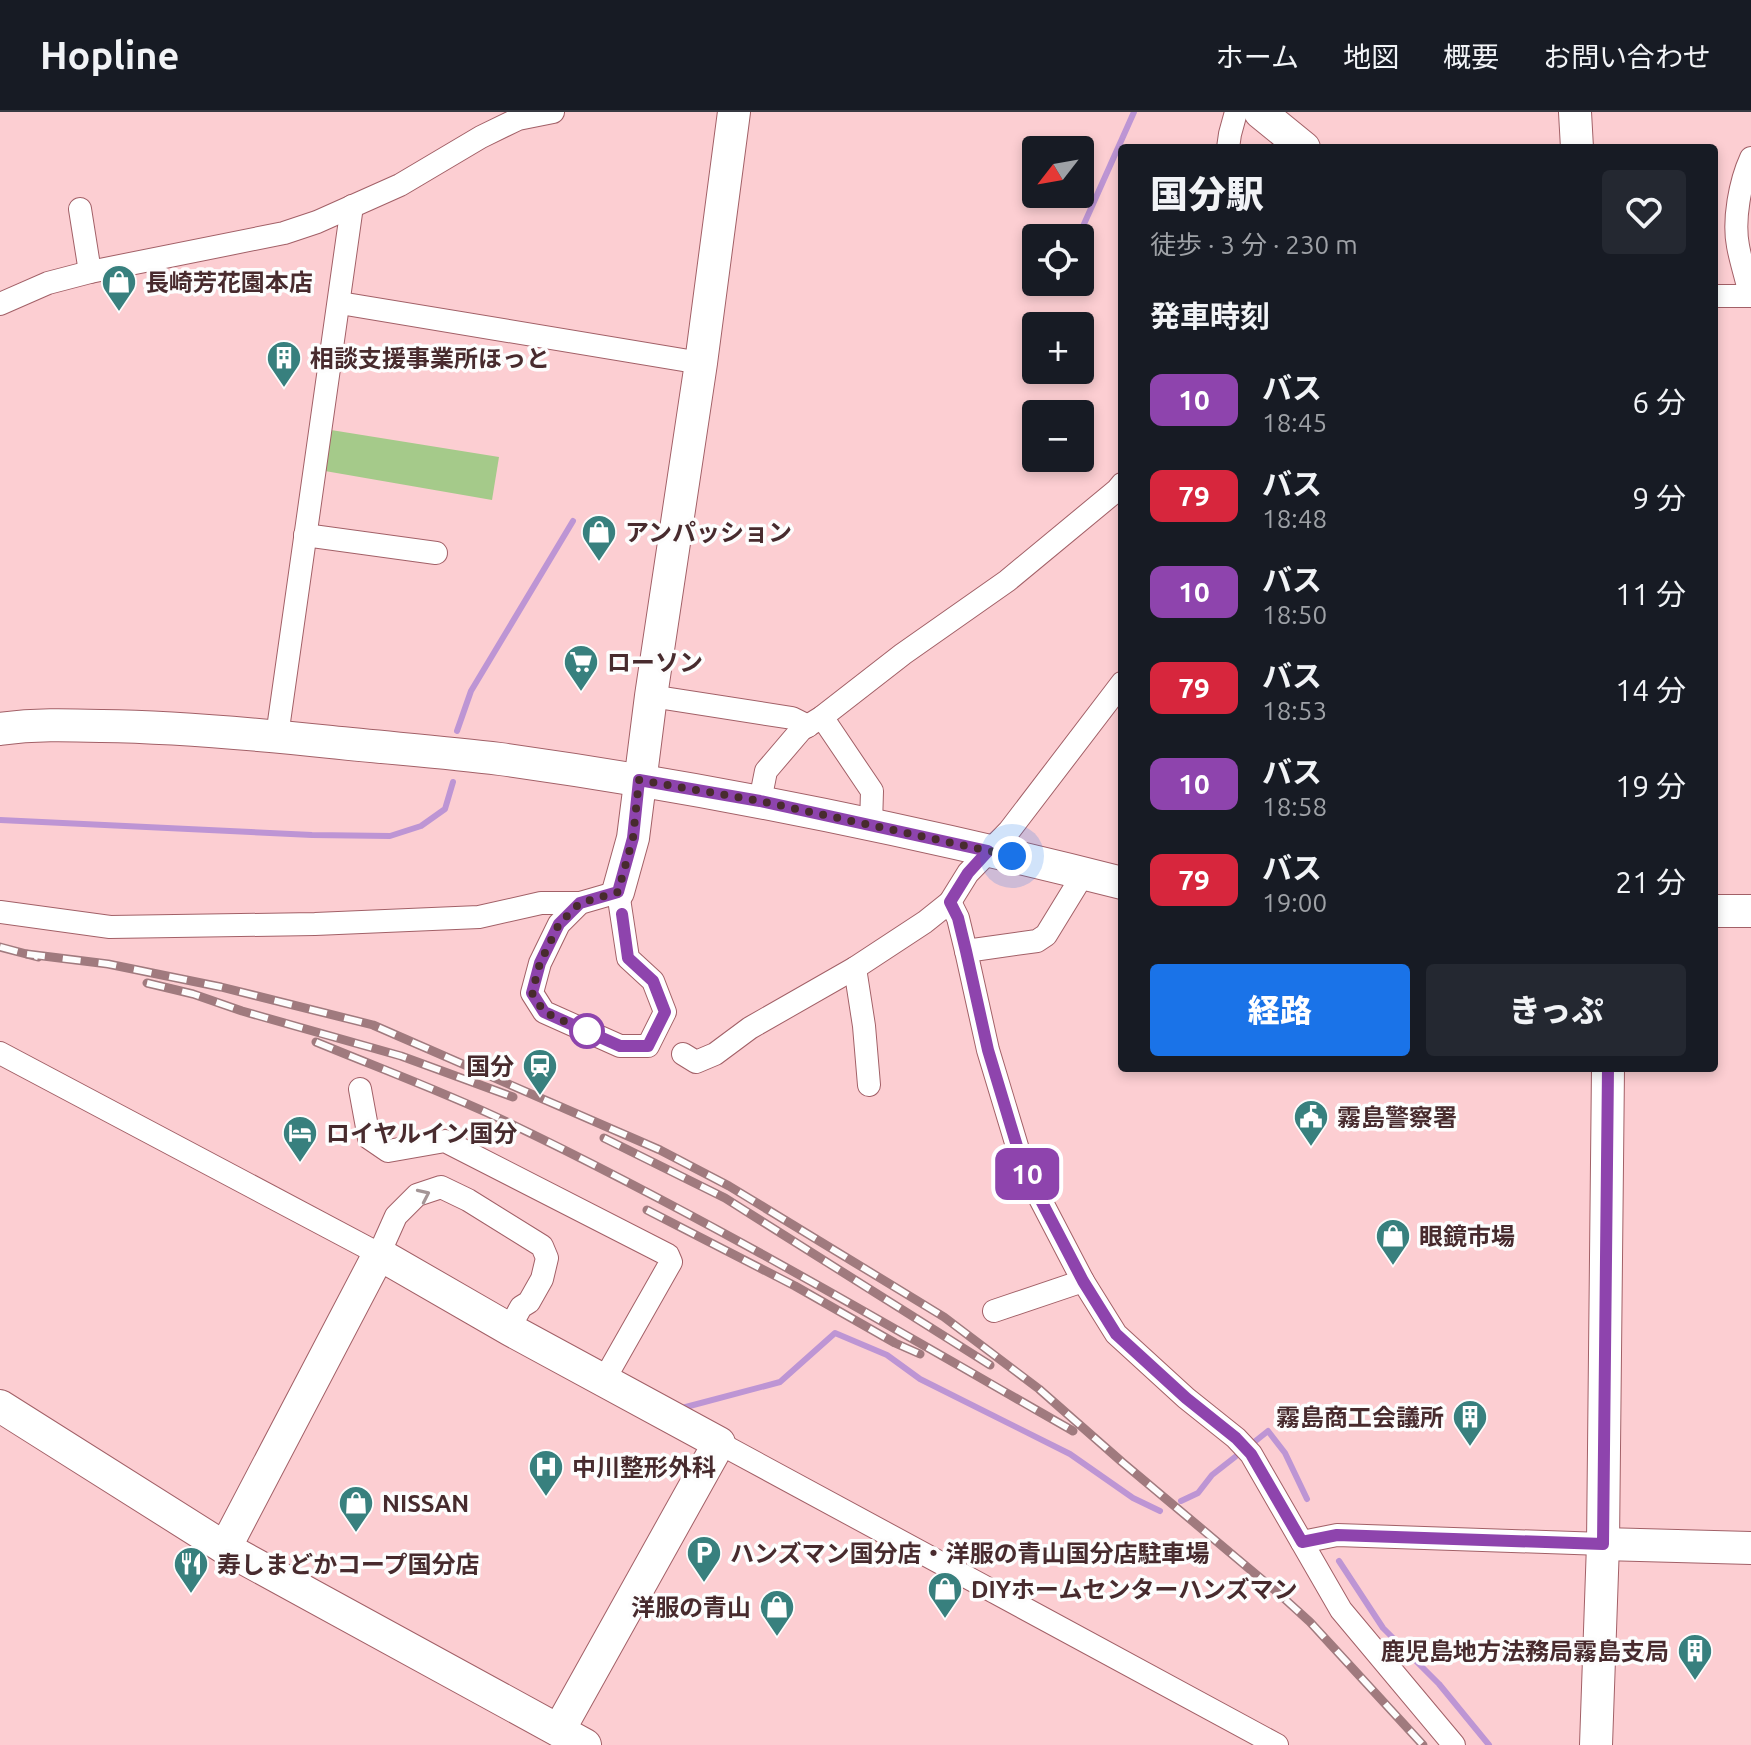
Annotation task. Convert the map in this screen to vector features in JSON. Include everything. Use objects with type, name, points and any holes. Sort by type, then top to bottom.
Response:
[{"type":"street","points":[[0,304],[48,283],[90,272],[284,233],[317,222],[400,185],[518,119],[553,112]]},
{"type":"street","points":[[580,903],[559,924],[540,963],[532,993],[544,1012],[620,1046],[648,1046],[665,1012],[653,981],[628,958],[618,892],[633,838],[734,112]]},
{"type":"street","points":[[1229,144],[1236,112]]},
{"type":"street","points":[[1260,112],[1299,144]]},
{"type":"street","points":[[1575,112],[1577,144]]},
{"type":"street","points":[[1718,296],[1750,296],[1737,244],[1736,216],[1751,158]]},
{"type":"street","points":[[277,736],[352,206]]},
{"type":"street","points":[[80,209],[90,272]]},
{"type":"street","points":[[340,303],[701,363]]},
{"type":"street","points":[[760,801],[766,771],[801,730],[1007,581],[1118,489]]},
{"type":"street","points":[[305,535],[436,553]]},
{"type":"street","points":[[683,1054],[696,1062],[715,1054],[750,1028],[855,968],[950,902],[968,873],[1009,831],[1118,688]]},
{"type":"street","points":[[651,696],[815,722],[872,791],[871,825]]},
{"type":"street","points":[[0,729],[30,725],[157,727],[497,759],[760,801],[1118,882]]},
{"type":"street","points":[[966,951],[1037,941],[1046,935],[1084,873]]},
{"type":"street","points":[[0,912],[110,927],[268,925],[479,917],[541,903],[580,903],[618,892]]},
{"type":"street","points":[[950,902],[958,918],[988,1050],[1023,1166],[1083,1281],[1116,1334],[1251,1454],[1341,1610],[1454,1745]]},
{"type":"street","points":[[1718,911],[1751,911]]},
{"type":"street","points":[[855,968],[869,1085]]},
{"type":"street","points":[[0,1053],[379,1254],[509,1329],[1277,1745]]},
{"type":"street","points":[[1596,1745],[1603,1544],[1608,1072]]},
{"type":"street","points":[[360,1089],[369,1138],[388,1151],[445,1141],[668,1255],[671,1262],[604,1380]]},
{"type":"street","points":[[225,1548],[396,1216],[417,1195],[441,1187],[542,1246],[547,1258],[542,1279],[509,1329]]},
{"type":"street","points":[[994,1311],[1083,1281]]},
{"type":"street","points":[[0,1406],[225,1548],[565,1740],[719,1443]]},
{"type":"street","points":[[1302,1542],[1337,1535],[1751,1548]]},
{"type":"green space","points":[[331,430],[499,457],[492,500],[325,471]]},
{"type":"waterway","points":[[1120,144],[1134,112]]},
{"type":"waterway","points":[[1084,224],[1118,148]]},
{"type":"waterway","points":[[457,731],[471,691],[573,521]]},
{"type":"waterway","points":[[0,820],[390,836],[421,826],[445,809],[453,782]]},
{"type":"waterway","points":[[682,1408],[780,1382],[835,1333],[887,1355],[920,1379],[1070,1454],[1133,1498],[1160,1511]]},
{"type":"waterway","points":[[1253,1443],[1268,1431],[1285,1453],[1307,1499]]},
{"type":"waterway","points":[[1181,1501],[1198,1493],[1212,1475],[1235,1457]]},
{"type":"waterway","points":[[1339,1561],[1383,1628],[1439,1684],[1489,1745]]},
{"type":"railway","points":[[0,947],[38,957]]},
{"type":"railway","points":[[27,954],[108,964],[221,987],[373,1025],[660,1150],[729,1186],[944,1317],[1039,1389],[1310,1622],[1423,1745]]},
{"type":"railway","points":[[147,983],[401,1056],[513,1097]]},
{"type":"railway","points":[[316,1042],[482,1110],[578,1157],[792,1271],[1073,1431]]},
{"type":"railway","points":[[604,1138],[725,1198],[990,1365]]},
{"type":"railway","points":[[647,1210],[920,1354]]},
{"type":"bus line","name":"10","points":[[622,914],[628,958],[653,981],[665,1012],[648,1046],[620,1046],[544,1012],[532,993],[540,963],[559,924],[580,903],[618,892],[633,838],[639,780],[760,801],[988,851],[968,873],[950,902],[958,918],[988,1050],[1023,1166],[1083,1281],[1116,1334],[1251,1454],[1302,1542],[1337,1535],[1603,1544],[1608,1072]]},
{"type":"place","name":"長崎芳花園本店","points":[[119,313]]},
{"type":"place","name":"相談支援事業所ほっと","points":[[284,389]]},
{"type":"place","name":"アンパッション","points":[[599,563]]},
{"type":"place","name":"ローソン","points":[[581,693]]},
{"type":"place","name":"国分","points":[[540,1097]]},
{"type":"place","name":"霧島警察署","points":[[1311,1148]]},
{"type":"place","name":"ロイヤルイン国分","points":[[300,1164]]},
{"type":"place","name":"眼鏡市場","points":[[1393,1267]]},
{"type":"place","name":"霧島商工会議所","points":[[1470,1448]]},
{"type":"place","name":"中川整形外科","points":[[546,1498]]},
{"type":"place","name":"NISSAN","points":[[356,1534]]},
{"type":"place","name":"ハンズマン国分店・洋服の青山国分店駐車場","points":[[704,1584]]},
{"type":"place","name":"寿しまどかコープ国分店","points":[[191,1595]]},
{"type":"place","name":"DIYホームセンターハンズマン","points":[[945,1620]]},
{"type":"place","name":"洋服の青山","points":[[777,1638]]},
{"type":"place","name":"鹿児島地方法務局霧島支局","points":[[1695,1682]]},
{"type":"route","points":[[587,1031],[595,1035],[544,1012],[532,993],[540,963],[559,924],[580,903],[618,892],[633,838],[639,780],[760,801],[1012,856]]}]
